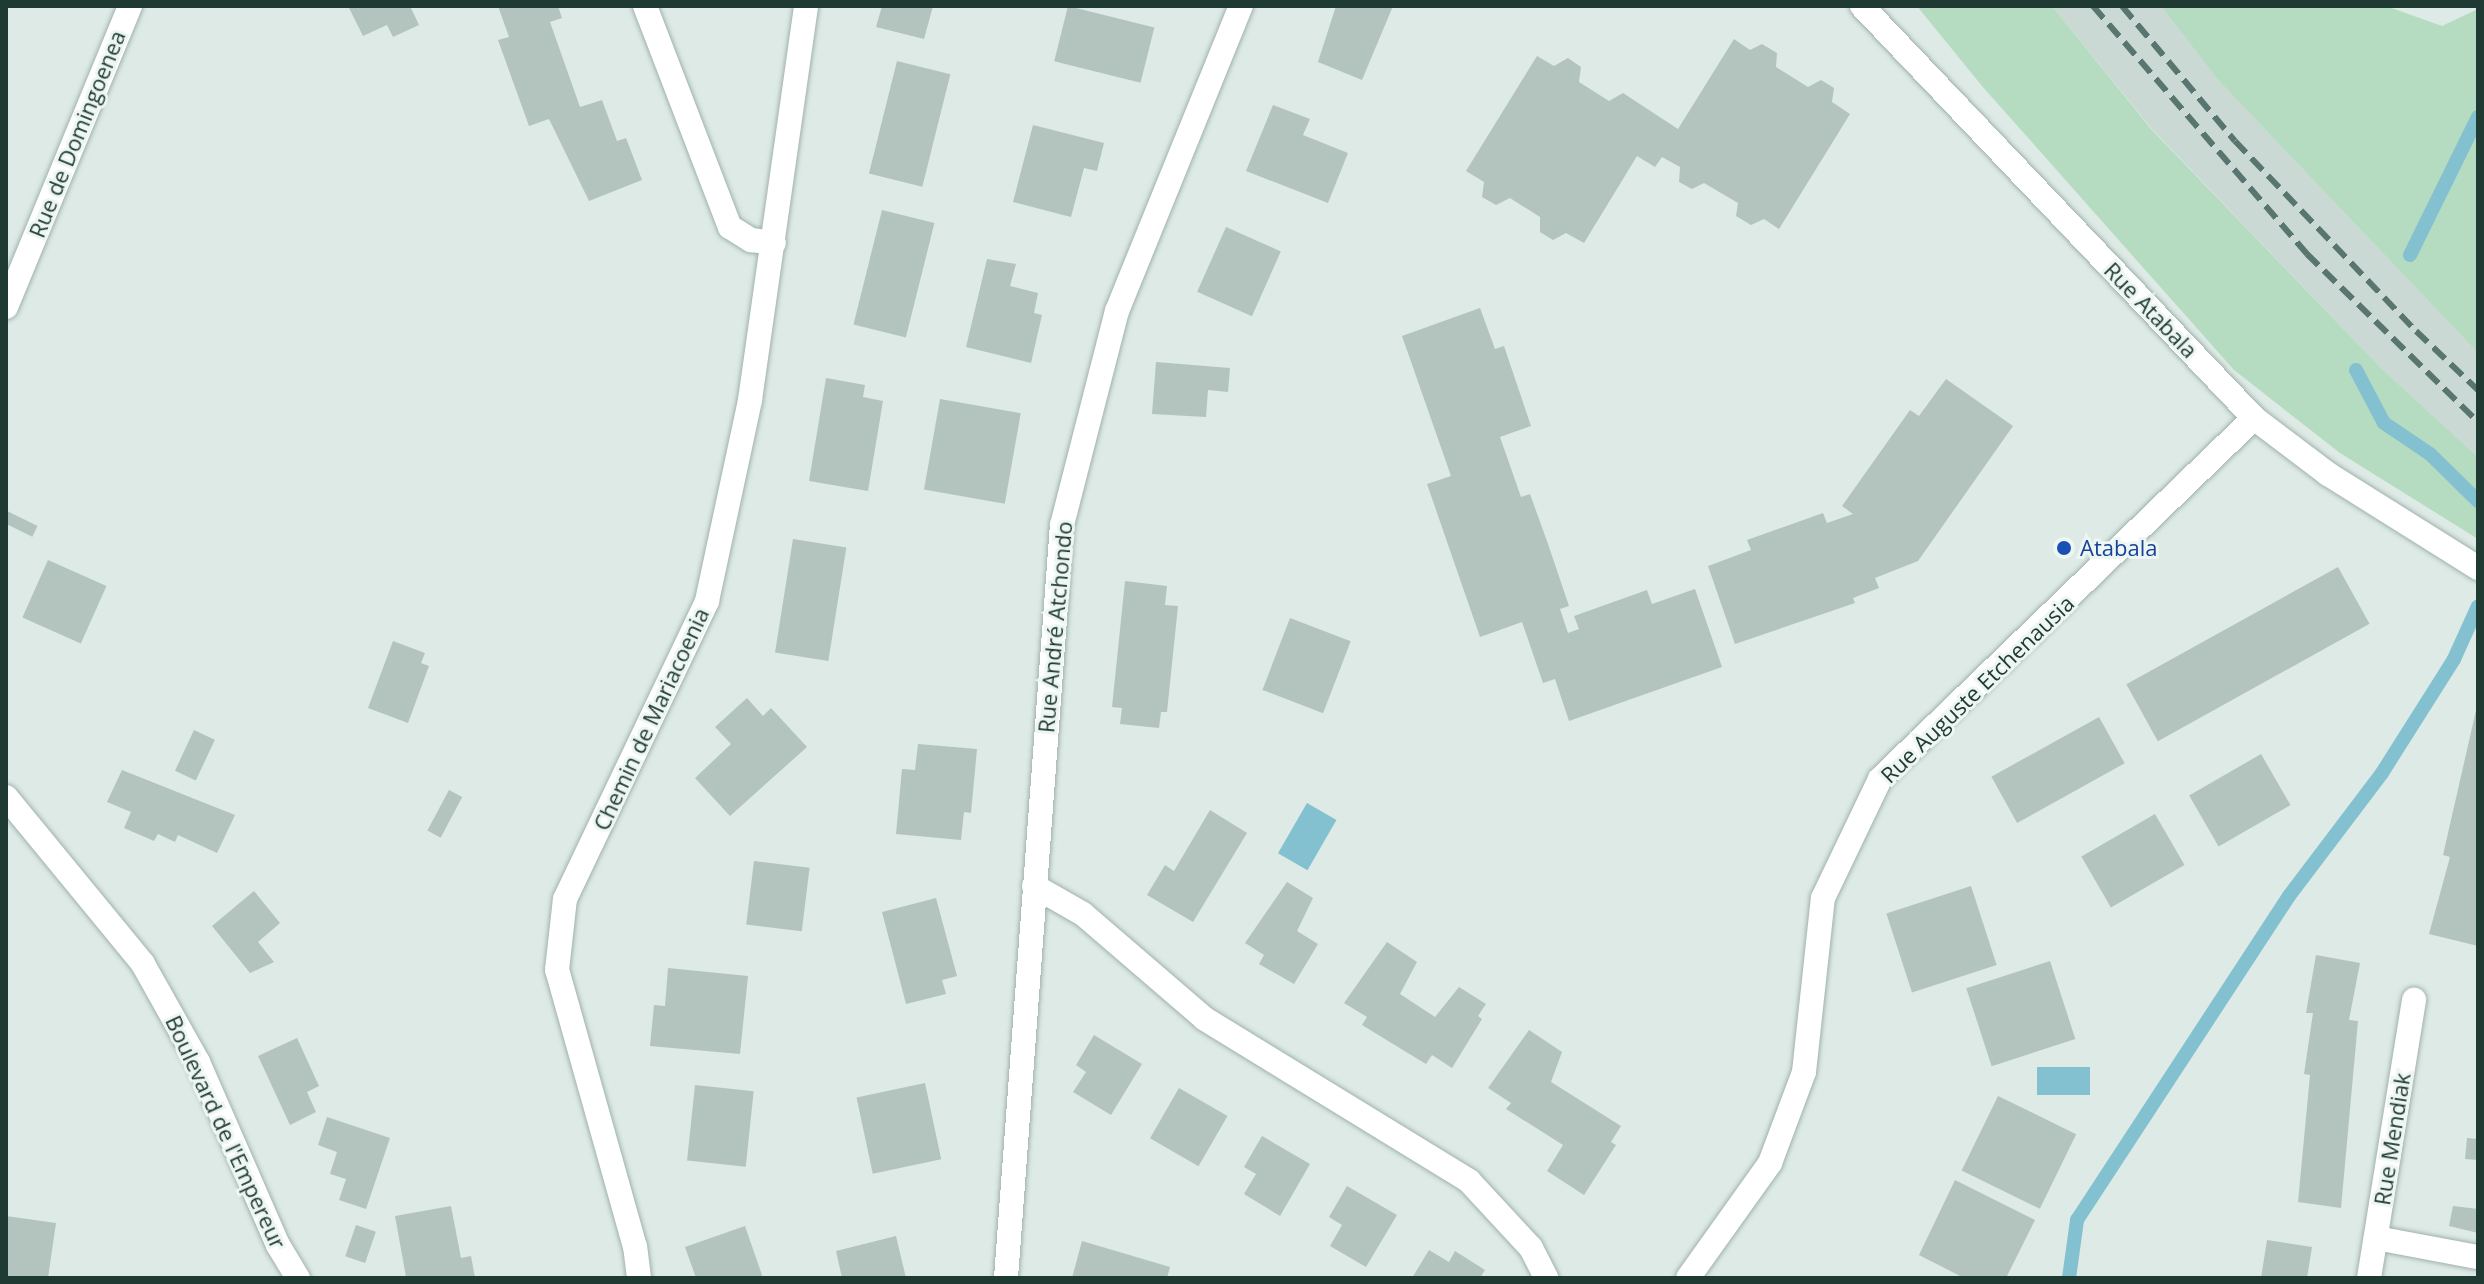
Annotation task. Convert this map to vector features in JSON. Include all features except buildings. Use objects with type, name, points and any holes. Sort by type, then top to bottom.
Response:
[{"type":"street","name":"Rue de Domingoenea","points":[[6,307],[130,6]]},
{"type":"street","points":[[645,6],[730,227],[751,240],[774,243]]},
{"type":"street","name":"Chemin de Mariacoenia","points":[[639,1278],[635,1247],[557,970],[565,899],[707,601],[750,400],[806,6]]},
{"type":"street","name":"Rue André Atchondo","points":[[1006,1278],[1062,525],[1117,311],[1241,6]]},
{"type":"street","name":"Rue Atabala","points":[[1862,6],[2254,418],[2328,474],[2478,568]]},
{"type":"street","name":"Rue Auguste Etchenausia","points":[[1688,1278],[1775,1150],[1804,1072],[1823,898],[1880,779],[2254,418]]},
{"type":"street","name":"Boulevard de l'Empereur","points":[[6,797],[143,964],[198,1062],[278,1245],[298,1278]]},
{"type":"street","points":[[1034,886],[1083,914],[1205,1019],[1469,1181],[1531,1248],[1546,1278]]},
{"type":"street","name":"Rue Mendiak","points":[[2369,1278],[2414,1000]]},
{"type":"street","points":[[2376,1238],[2478,1257]]},
{"type":"shaded area","points":[[2052,6],[2161,6],[2218,80],[2478,353],[2478,457],[2382,369],[2151,128]]},
{"type":"green space","points":[[1917,6],[2052,6],[2151,129],[2382,369],[2478,457],[2478,539],[2340,453],[2234,370],[1982,86]]},
{"type":"green space","points":[[2161,6],[2386,6],[2442,26],[2478,9],[2478,353],[2218,80]]},
{"type":"water","points":[[1307,803],[1336,820],[1307,870],[1278,853]]},
{"type":"water","points":[[2037,1067],[2090,1067],[2090,1095],[2037,1095]]},
{"type":"waterway","points":[[2410,255],[2478,117]]},
{"type":"waterway","points":[[2356,370],[2384,423],[2430,454],[2478,501]]},
{"type":"waterway","points":[[2069,1278],[2077,1220],[2289,896],[2382,773],[2454,659],[2478,606]]},
{"type":"railway","points":[[2093,6],[2307,254],[2478,422]]},
{"type":"railway","points":[[2122,6],[2235,141],[2416,331],[2478,390]]},
{"type":"place","name":"Atabala","points":[[2064,548]]}]
